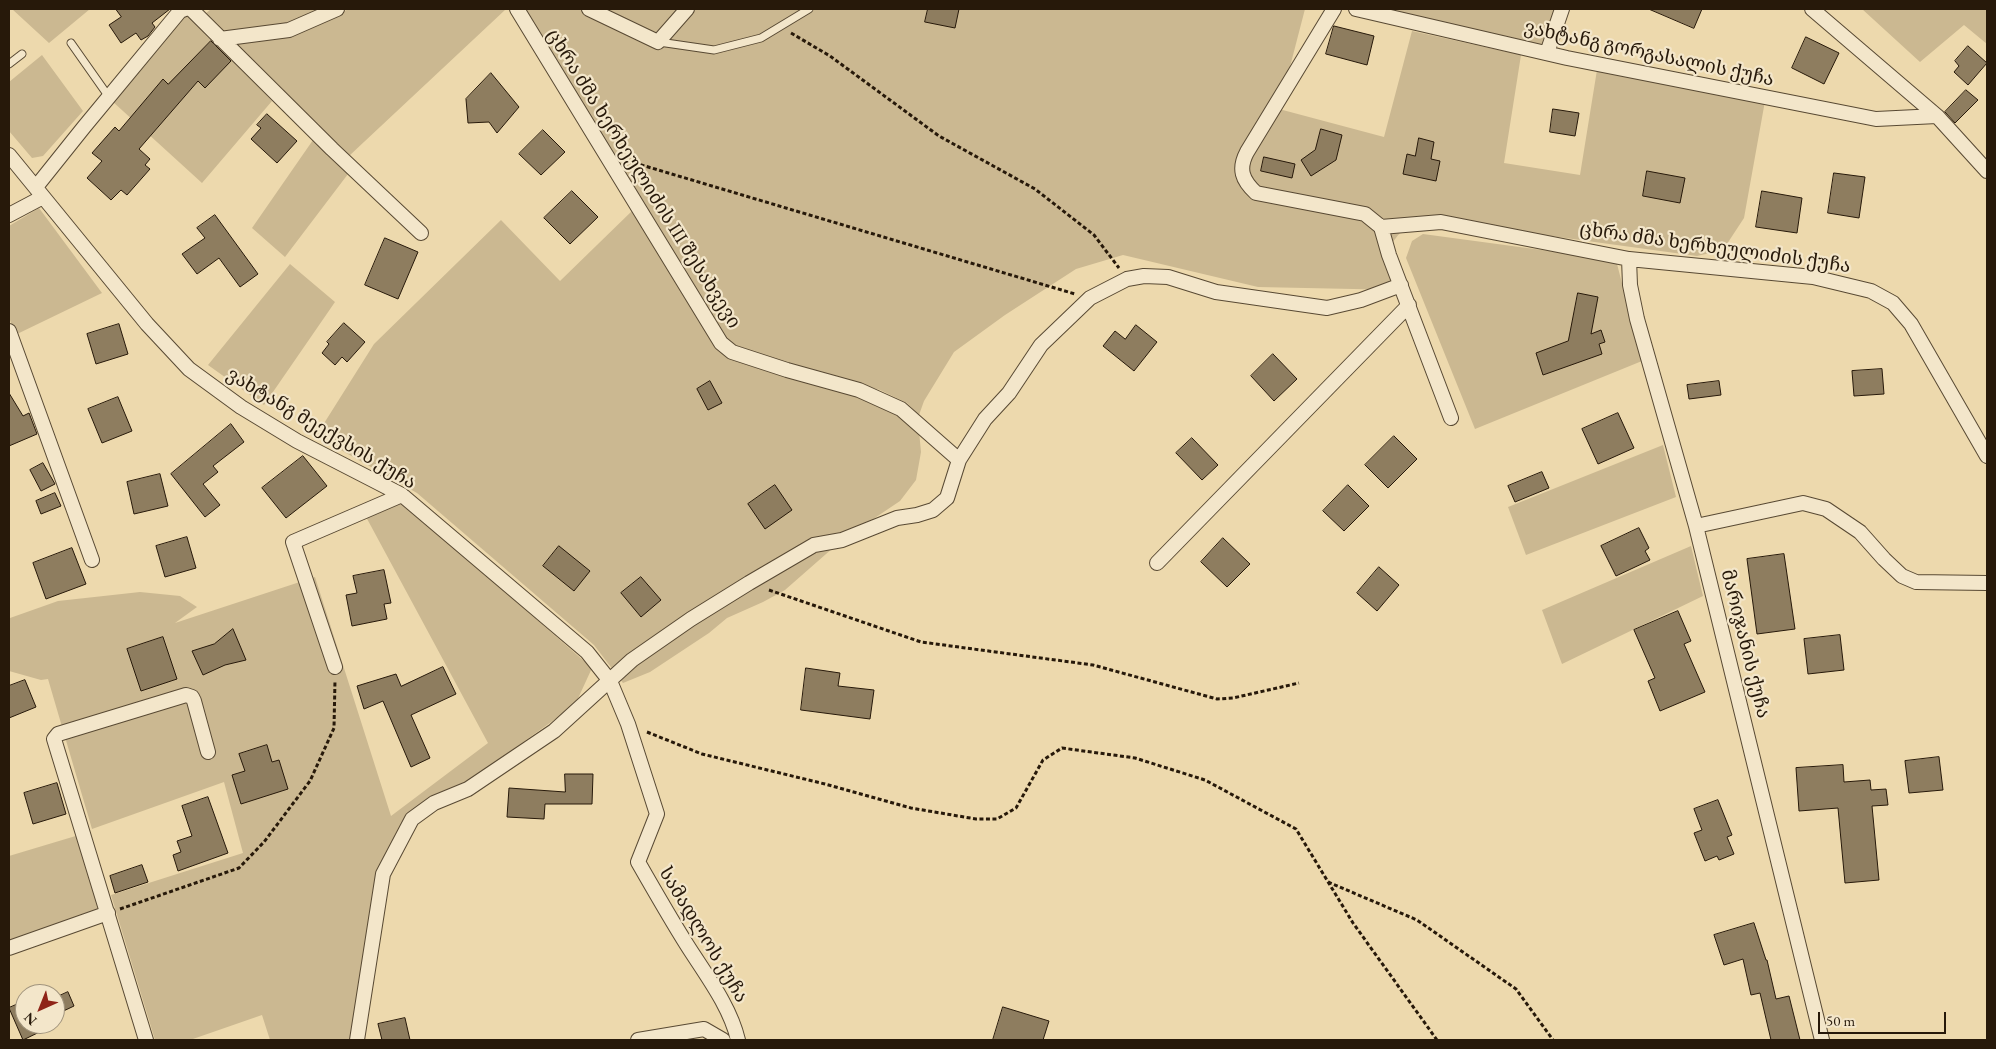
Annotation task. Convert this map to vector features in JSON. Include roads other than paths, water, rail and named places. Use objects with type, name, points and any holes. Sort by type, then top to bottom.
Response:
[{"type":"street","points":[[9,216],[40,192],[109,97],[180,11],[185,9]]},
{"type":"street","points":[[191,9],[332,149],[421,233]]},
{"type":"street","points":[[220,39],[288,30],[337,9]]},
{"type":"street","name":"ცხრა ძმა ხერხეულიძის III შესახვევი","points":[[517,9],[721,344],[732,352],[859,390],[901,409],[958,460]]},
{"type":"street","points":[[589,9],[658,42],[686,9]]},
{"type":"street","points":[[1334,9],[1247,152],[1242,162],[1242,174],[1247,185],[1256,192],[1365,214],[1381,227],[1388,255],[1401,284],[1451,418]]},
{"type":"street","name":"ვახტანგ გორგასალის ქუჩა","points":[[1356,9],[1546,53],[1876,119],[1937,116]]},
{"type":"street","points":[[1546,53],[1562,9]]},
{"type":"street","points":[[1812,9],[1937,116],[1987,171]]},
{"type":"street","name":"ვახტანგ მეექვსის ქუჩა","points":[[9,154],[147,324],[189,369],[241,408],[297,441],[402,495],[587,652],[610,681]]},
{"type":"street","name":"ცხრა ძმა ხერხეულიძის ქუჩა","points":[[1381,227],[1442,222],[1629,259],[1813,277],[1871,290],[1893,303],[1912,324],[1987,456]]},
{"type":"street","name":"მარიჯანის ქუჩა","points":[[1629,259],[1630,286],[1637,319],[1696,526],[1822,1040]]},
{"type":"street","points":[[357,1040],[383,874],[412,819],[434,803],[468,789],[554,731],[632,660],[691,619],[749,583],[814,545],[842,540],[897,518],[933,510],[947,498],[958,460],[975,434],[1009,393],[1041,346],[1090,298],[1127,278],[1144,276],[1168,277],[1216,292],[1327,308],[1361,300],[1401,284]]},
{"type":"street","points":[[1157,563],[1409,305]]},
{"type":"street","points":[[9,331],[92,560]]},
{"type":"street","points":[[336,667],[293,542],[402,495]]},
{"type":"street","points":[[1696,526],[1803,503],[1826,509],[1860,532],[1902,576],[1916,582],[1987,583]]},
{"type":"street","name":"სამადლოს ქუჩა","points":[[610,681],[628,724],[657,814],[638,862],[676,928],[720,997],[735,1028],[738,1040]]},
{"type":"street","points":[[146,1040],[54,742],[55,736],[186,695],[192,697],[194,701],[208,752]]},
{"type":"street","points":[[9,948],[108,913]]},
{"type":"street","points":[[638,1040],[704,1029],[723,1040]]},
{"type":"lane","points":[[658,42],[714,50],[761,38],[809,9]]},
{"type":"lane","points":[[71,43],[109,97]]},
{"type":"lane","points":[[9,64],[22,54]]}]
